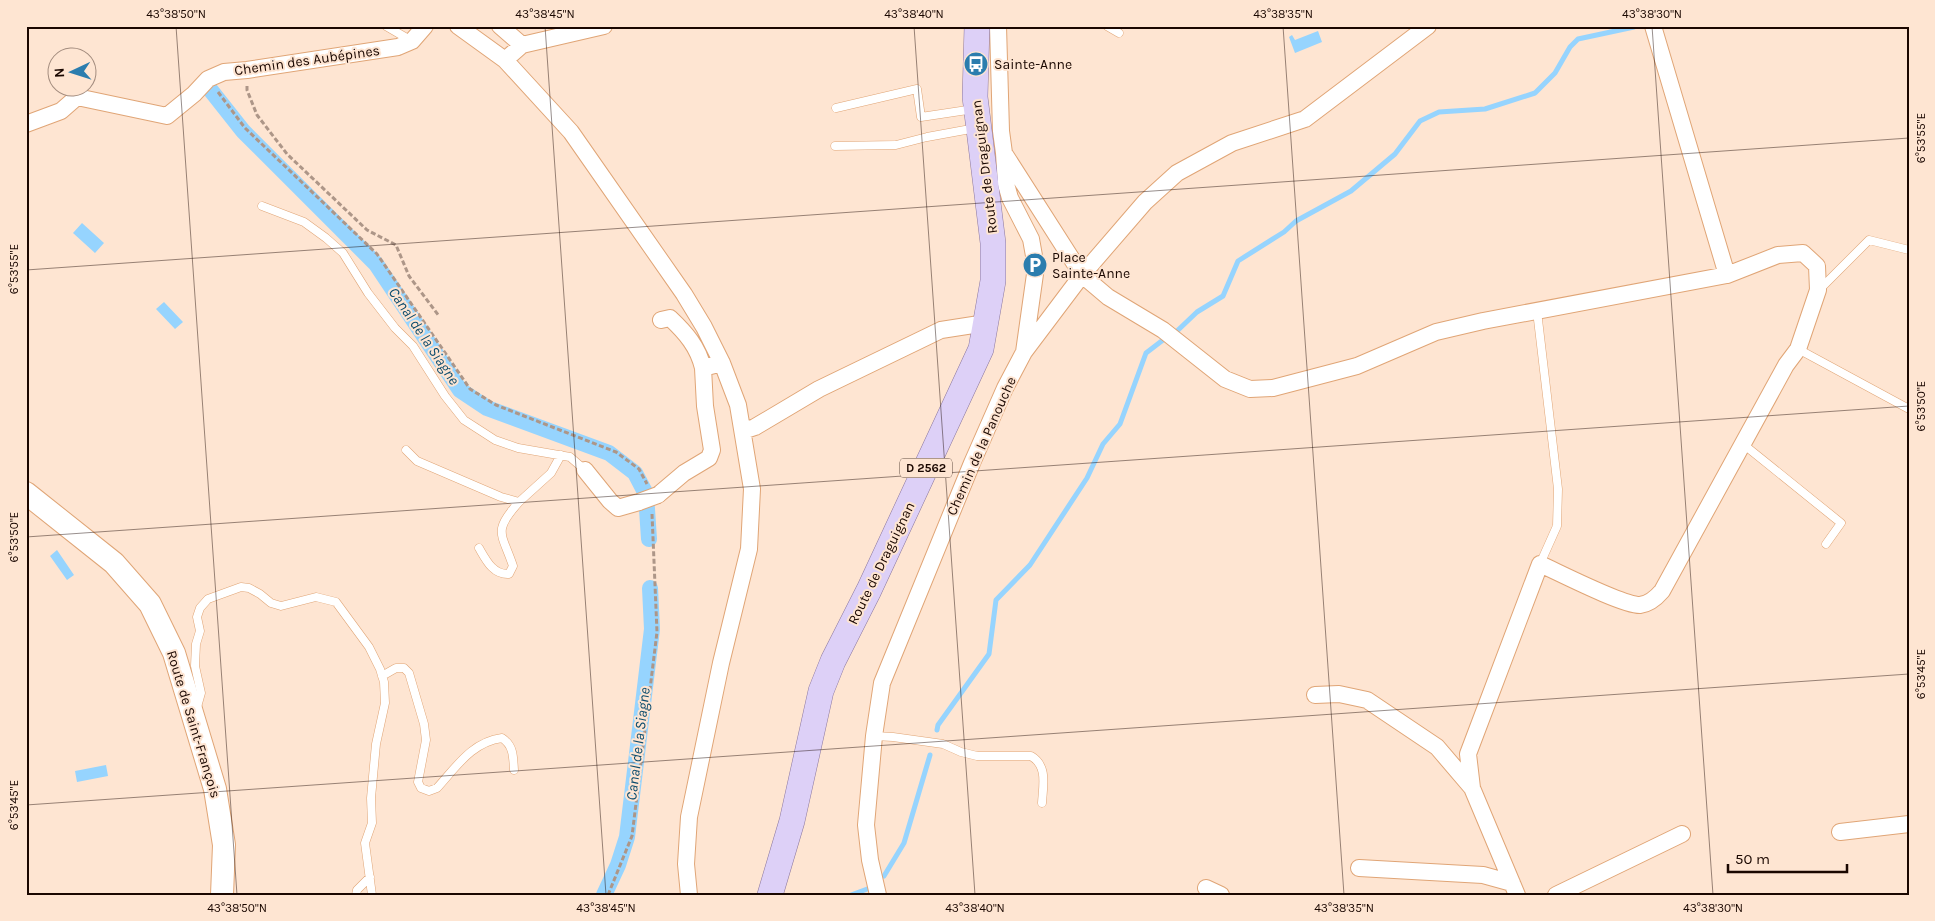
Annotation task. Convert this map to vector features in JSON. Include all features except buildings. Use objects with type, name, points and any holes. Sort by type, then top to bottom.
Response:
[{"type":"main road","name":"Route de Draguignan","points":[[770,895],[792,821],[812,725],[821,692],[833,661],[869,590],[981,349],[994,281],[994,257],[977,118],[977,26]]},
{"type":"main road","name":"Route de Saint-François","points":[[26,493],[114,563],[150,604],[174,653],[215,789],[224,845],[222,895]]},
{"type":"street","points":[[458,26],[505,60],[576,140],[684,294],[704,327],[722,363],[738,405],[752,490],[749,549],[721,663],[689,817],[686,864],[689,895]]},
{"type":"street","points":[[500,26],[522,44]]},
{"type":"street","points":[[505,60],[522,44],[604,26]]},
{"type":"street","points":[[998,26],[1001,131],[1006,184],[1010,198],[1031,239],[1036,268],[1024,352]]},
{"type":"street","name":"Chemin de la Panouche","points":[[878,895],[870,860],[866,825],[874,736],[882,683],[972,464],[1005,388],[1024,352],[1082,275],[1146,202],[1177,173],[1232,143],[1305,119],[1428,26]]},
{"type":"street","points":[[1653,26],[1727,275]]},
{"type":"street","points":[[412,41],[425,27]]},
{"type":"street","name":"Chemin des Aubépines","points":[[26,124],[61,112],[78,97],[168,116],[194,94],[208,79],[224,72],[398,47],[412,41]]},
{"type":"street","points":[[1004,153],[1082,275],[1108,297],[1163,330],[1225,379],[1250,389],[1273,388],[1357,366],[1436,332],[1483,321],[1727,275],[1778,255],[1803,253],[1817,266],[1818,290],[1798,349],[1786,365],[1662,591],[1653,601],[1640,605],[1624,602],[1540,564],[1468,754],[1472,788],[1514,889]]},
{"type":"street","points":[[585,470],[618,508],[649,498],[709,458],[712,450],[700,355],[687,335],[670,318],[662,320]]},
{"type":"street","points":[[743,431],[755,427],[819,389],[941,330],[986,323]]},
{"type":"street","points":[[703,368],[722,363]]},
{"type":"street","points":[[1316,696],[1339,694],[1367,700],[1437,746],[1472,788]]},
{"type":"street","points":[[1840,832],[1909,824]]},
{"type":"street","points":[[1556,895],[1682,834]]},
{"type":"street","points":[[1359,868],[1483,875],[1514,889]]},
{"type":"lane","points":[[386,26],[412,41]]},
{"type":"lane","points":[[1107,26],[1118,33]]},
{"type":"lane","points":[[836,108],[917,89],[921,117],[977,118]]},
{"type":"lane","points":[[835,146],[896,145],[927,137],[977,118]]},
{"type":"lane","points":[[262,206],[304,222],[343,253],[368,293],[395,328],[413,346],[445,396],[464,420],[495,440],[518,448],[570,457],[585,470]]},
{"type":"lane","points":[[1818,290],[1869,240],[1909,250]]},
{"type":"lane","points":[[1537,311],[1558,489],[1557,526],[1540,564]]},
{"type":"lane","points":[[1798,349],[1909,409]]},
{"type":"lane","points":[[1743,444],[1840,523],[1826,544]]},
{"type":"lane","points":[[406,450],[417,461],[501,497],[519,502]]},
{"type":"lane","points":[[479,548],[490,566],[503,574],[510,574],[513,566],[501,538],[501,526],[508,514],[519,502],[551,473],[561,455]]},
{"type":"lane","points":[[194,716],[201,694],[195,666],[196,644],[200,631],[197,617],[200,608],[208,599],[240,587],[249,588],[271,603],[281,606],[316,597],[336,602],[369,647],[382,676],[385,703],[376,744],[371,798],[372,823],[366,843],[372,895]]},
{"type":"lane","points":[[382,676],[396,668],[404,668],[409,673],[424,724],[426,740],[418,782],[421,788],[428,791],[437,788],[476,746],[489,739],[502,738],[509,743],[513,753],[514,770]]},
{"type":"lane","points":[[874,736],[943,744],[961,752],[977,756],[1032,756],[1039,760],[1044,775],[1042,803]]},
{"type":"lane","points":[[356,895],[357,890],[370,877]]},
{"type":"path","points":[[247,70],[247,90],[258,115],[286,154],[367,230],[396,245],[409,276],[439,316]]},
{"type":"path","points":[[208,79],[245,128],[377,254],[470,389],[496,405],[616,452],[639,469],[650,490],[656,632],[632,836],[608,895]]},
{"type":"water","points":[[1318,31],[1322,42],[1295,53],[1289,37],[1292,35],[1295,40]]},
{"type":"water","points":[[82,223],[104,243],[95,253],[73,233]]},
{"type":"water","points":[[164,302],[183,322],[175,329],[156,309]]},
{"type":"water","points":[[57,550],[74,575],[67,580],[50,556]]},
{"type":"water","points":[[106,765],[108,776],[77,782],[75,771]]},
{"type":"waterway","points":[[1176,332],[1197,312],[1223,296],[1238,261],[1284,232],[1296,221],[1351,191],[1395,154],[1420,121],[1439,112],[1485,109],[1535,93],[1555,73],[1570,47],[1578,39],[1634,27]]},
{"type":"waterway","name":"Canal de la Siagne","points":[[209,88],[243,131],[376,264],[460,390],[487,408],[609,453],[635,473],[646,494],[649,539]]},
{"type":"waterway","points":[[937,730],[938,725],[989,654],[996,600],[1030,565],[1087,478],[1103,444],[1120,424],[1146,353],[1163,340]]},
{"type":"waterway","name":"Canal de la Siagne","points":[[604,895],[618,865],[627,837],[652,629],[650,588]]},
{"type":"waterway","points":[[884,876],[904,843],[930,755]]},
{"type":"waterway","points":[[851,895],[870,888]]},
{"type":"place","name":"Sainte-Anne","points":[[976,64]]},
{"type":"place","name":"Place Sainte-Anne","points":[[1035,265]]}]
